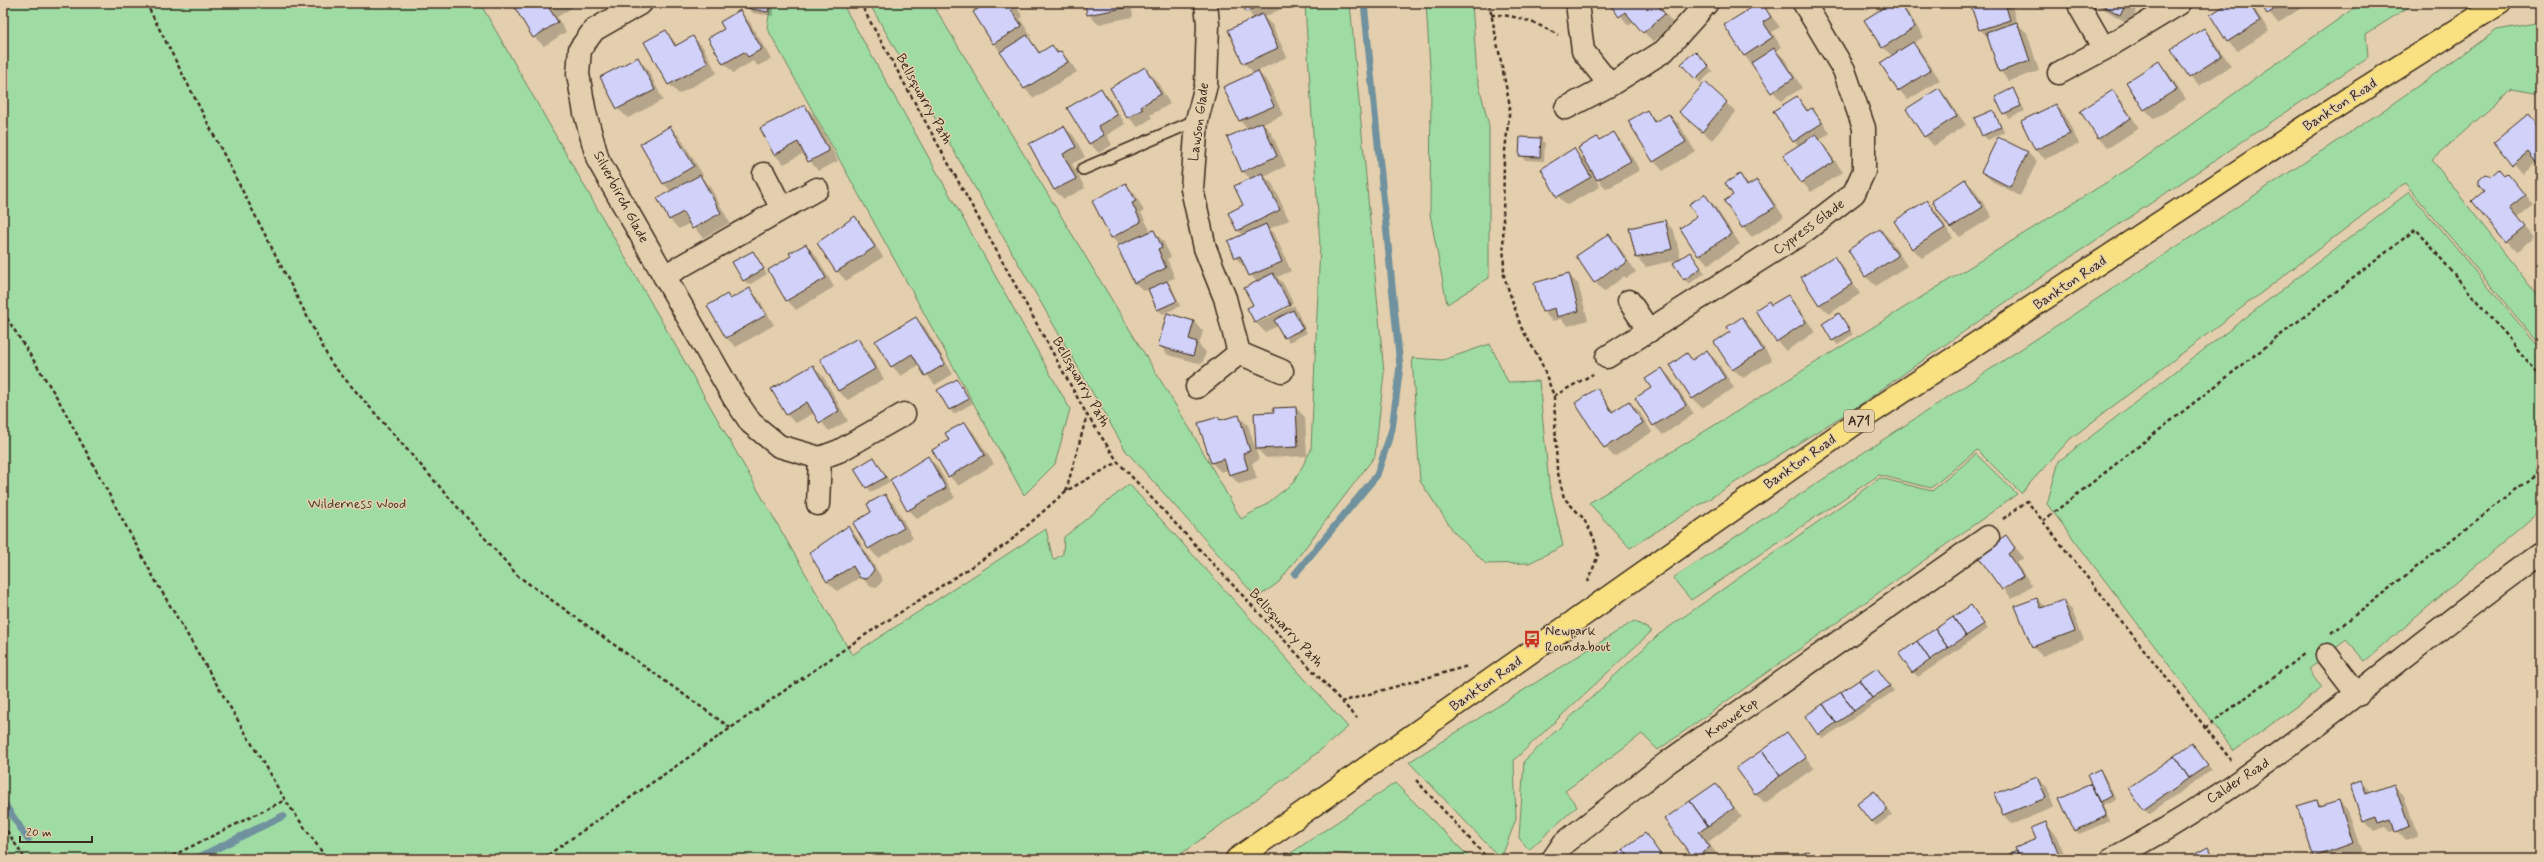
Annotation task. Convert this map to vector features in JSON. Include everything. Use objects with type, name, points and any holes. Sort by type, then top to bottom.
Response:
[{"type":"main road","name":"Bankton Road","points":[[1243,855],[1860,420],[2348,100],[2498,5],[2520,3]]},
{"type":"street","name":"Lawson Glade","points":[[1206,3],[1208,24],[1206,85],[1197,120],[1192,189],[1205,248],[1224,298],[1239,353]]},
{"type":"street","points":[[1577,3],[1582,51],[1610,85]]},
{"type":"street","points":[[1566,108],[1610,85],[1664,50],[1707,3]]},
{"type":"street","name":"Cypress Glade","points":[[1607,357],[1802,233],[1854,193],[1864,170],[1864,128],[1844,70],[1804,3]]},
{"type":"street","points":[[2059,73],[2104,49],[2180,3]]},
{"type":"street","points":[[2079,5],[2104,49]]},
{"type":"street","name":"Silverbirch Glade","points":[[628,6],[594,30],[580,48],[578,74],[585,113],[598,160],[734,398],[752,423],[779,446],[803,455],[820,458]]},
{"type":"street","points":[[764,174],[781,207]]},
{"type":"street","points":[[664,276],[781,207],[817,189]]},
{"type":"street","points":[[1629,301],[1649,331]]},
{"type":"street","points":[[1197,387],[1239,353],[1282,371]]},
{"type":"street","points":[[818,504],[820,458],[839,451],[904,414]]},
{"type":"street","name":"Knowetop","points":[[1553,859],[1564,843],[1668,762],[1914,580],[1988,537]]},
{"type":"street","name":"Calder Road","points":[[2112,859],[2135,847],[2244,778],[2358,695],[2541,553]]},
{"type":"street","points":[[2328,645],[2358,695]]},
{"type":"lane","points":[[1083,168],[1197,120]]},
{"type":"path","points":[[146,3],[330,363],[518,576],[732,729]]},
{"type":"path","name":"Bellsquarry Path","points":[[860,3],[1087,415],[1118,462],[1341,702],[1358,718]]},
{"type":"path","points":[[1489,3],[1510,106],[1504,160],[1504,276],[1521,327],[1541,362],[1554,396],[1557,469],[1564,498],[1583,518],[1594,538],[1598,555],[1588,582],[1584,588]]},
{"type":"path","points":[[1491,15],[1505,14],[1528,20],[1556,34],[1582,51]]},
{"type":"path","points":[[2042,521],[2416,229],[2541,377]]},
{"type":"path","points":[[3,312],[58,399],[155,580],[285,800],[327,859]]},
{"type":"path","points":[[1554,396],[1601,370],[1607,357]]},
{"type":"path","points":[[1066,491],[1087,415]]},
{"type":"path","points":[[542,859],[732,729],[859,639],[1008,543],[1066,491],[1118,462]]},
{"type":"path","points":[[2328,645],[2541,470]]},
{"type":"path","points":[[1988,537],[1984,532],[2027,501],[2244,778]]},
{"type":"path","points":[[2205,728],[2305,653]]},
{"type":"path","points":[[1341,702],[1470,665]]},
{"type":"path","points":[[1416,780],[1488,859]]},
{"type":"path","points":[[166,859],[285,800]]},
{"type":"path","points":[[3,825],[26,859]]},
{"type":"path","points":[[1243,855],[1339,859]]},
{"type":"green space","name":"Wilderness Wood","points":[[3,3],[480,3],[852,655],[1046,529],[1053,560],[1063,554],[1064,537],[1129,484],[1348,727],[1299,768],[1174,859],[3,859]]},
{"type":"green space","points":[[771,3],[842,3],[1070,409],[1055,464],[1024,495],[767,28]]},
{"type":"green space","points":[[869,3],[932,3],[1190,429],[1241,519],[1264,506],[1294,482],[1311,450],[1320,246],[1305,3],[1350,3],[1384,373],[1375,456],[1279,582],[1257,598],[1126,451]]},
{"type":"green space","points":[[1426,3],[1472,3],[1477,77],[1489,126],[1489,278],[1447,304],[1430,214],[1431,83]]},
{"type":"green space","points":[[2361,3],[2415,3],[2366,34],[2368,57],[2053,269],[1855,408],[1630,548],[1589,503],[2133,166]]},
{"type":"green space","points":[[2541,22],[2541,94],[2512,89],[2432,160],[2541,300],[2541,346],[2405,183],[2070,439],[2021,493],[1977,450],[1931,488],[1879,475],[1691,600],[1673,578],[2378,114],[2497,30]]},
{"type":"green space","points":[[2409,192],[2541,350],[2541,510],[2365,661],[2346,640],[2309,669],[2322,688],[2234,751],[2047,504],[2059,461]]},
{"type":"green space","points":[[1490,344],[1508,382],[1539,381],[1549,484],[1563,546],[1529,563],[1486,564],[1454,532],[1420,481],[1412,358],[1443,360]]},
{"type":"green space","points":[[1976,454],[2017,494],[1658,750],[1642,734],[1565,791],[1577,806],[1529,850],[1519,838],[1524,761],[1658,635],[1880,478],[1932,491]]},
{"type":"green space","points":[[1634,621],[1652,631],[1514,760],[1516,819],[1501,859],[1409,762]]},
{"type":"green space","points":[[1395,783],[1471,859],[1400,859],[1329,853],[1321,859],[1282,859]]},
{"type":"building","points":[[512,3],[556,3],[549,8],[558,22],[533,38]]},
{"type":"building","points":[[748,3],[770,3],[768,12],[747,8]]},
{"type":"building","points":[[987,3],[1012,3],[1015,7],[1011,10],[1022,26],[993,44],[973,12]]},
{"type":"building","points":[[1085,3],[1123,3],[1124,8],[1087,15]]},
{"type":"building","points":[[1242,3],[1265,3],[1246,12]]},
{"type":"building","points":[[1609,3],[1656,3],[1665,14],[1643,33],[1625,12],[1619,17]]},
{"type":"building","points":[[1759,3],[1762,3],[1771,17],[1763,22],[1773,37],[1744,56],[1724,25]]},
{"type":"building","points":[[1891,3],[1900,3],[1915,27],[1882,48],[1864,20]]},
{"type":"building","points":[[1970,3],[2005,3],[2010,20],[1979,30]]},
{"type":"building","points":[[2099,3],[2127,3],[2120,15]]},
{"type":"building","points":[[2228,3],[2249,3],[2260,21],[2227,42],[2210,15]]},
{"type":"building","points":[[2260,3],[2285,3],[2267,14]]},
{"type":"building","points":[[740,10],[762,49],[748,57],[744,52],[723,64],[708,38],[724,29],[720,22]]},
{"type":"building","points":[[1262,14],[1278,48],[1243,64],[1228,30]]},
{"type":"building","points":[[2017,22],[2030,61],[1999,72],[1986,32]]},
{"type":"building","points":[[2204,28],[2222,56],[2189,77],[2171,49]]},
{"type":"building","points":[[666,30],[675,46],[693,36],[708,63],[668,85],[644,42]]},
{"type":"building","points":[[1027,35],[1039,53],[1052,45],[1057,53],[1061,51],[1068,62],[1024,89],[1000,52]]},
{"type":"building","points":[[1913,42],[1931,70],[1898,91],[1880,63]]},
{"type":"building","points":[[1774,48],[1794,78],[1771,93],[1751,63]]},
{"type":"building","points":[[1695,51],[1709,66],[1695,79],[1681,64]]},
{"type":"building","points":[[638,57],[655,90],[617,109],[600,77]]},
{"type":"building","points":[[2159,61],[2177,89],[2144,110],[2126,82]]},
{"type":"building","points":[[1145,67],[1161,94],[1141,106],[1143,109],[1127,118],[1110,88]]},
{"type":"building","points":[[1258,71],[1274,106],[1239,121],[1223,87]]},
{"type":"building","points":[[1705,82],[1727,102],[1702,132],[1679,112]]},
{"type":"building","points":[[1101,88],[1117,115],[1098,126],[1104,135],[1089,144],[1067,108]]},
{"type":"building","points":[[1939,88],[1957,116],[1924,137],[1906,109]]},
{"type":"building","points":[[2013,88],[2021,106],[2003,114],[1995,97]]},
{"type":"building","points":[[2113,90],[2131,118],[2098,139],[2080,111]]},
{"type":"building","points":[[1797,96],[1807,111],[1812,108],[1822,123],[1793,142],[1773,111]]},
{"type":"building","points":[[2056,104],[2070,134],[2035,150],[2021,121]]},
{"type":"building","points":[[805,105],[829,151],[808,162],[798,142],[774,155],[760,128]]},
{"type":"building","points":[[1647,110],[1654,122],[1669,114],[1686,142],[1653,162],[1628,121]]},
{"type":"building","points":[[1993,110],[2001,127],[1982,136],[1974,118]]},
{"type":"building","points":[[2528,114],[2541,131],[2541,169],[2528,152],[2512,165],[2494,142]]},
{"type":"building","points":[[1262,122],[1277,156],[1242,172],[1227,137]]},
{"type":"building","points":[[670,126],[694,166],[663,184],[640,144]]},
{"type":"building","points":[[1064,126],[1076,147],[1063,154],[1076,179],[1054,190],[1029,144]]},
{"type":"building","points":[[1614,132],[1631,161],[1597,180],[1578,148],[1597,137],[1599,140]]},
{"type":"building","points":[[1816,134],[1834,162],[1801,183],[1783,155]]},
{"type":"building","points":[[1520,137],[1541,138],[1540,157],[1519,156]]},
{"type":"building","points":[[1998,137],[2028,152],[2010,187],[1981,172]]},
{"type":"building","points":[[1574,148],[1591,177],[1557,197],[1541,169]]},
{"type":"building","points":[[2499,169],[2504,175],[2507,173],[2525,195],[2510,207],[2526,227],[2506,243],[2472,201],[2484,191],[2479,185],[2479,180],[2486,174],[2491,176]]},
{"type":"building","points":[[1262,173],[1280,210],[1237,231],[1228,213],[1243,205],[1234,186]]},
{"type":"building","points":[[1740,174],[1747,186],[1757,180],[1775,207],[1742,228],[1724,201],[1733,195],[1725,183]]},
{"type":"building","points":[[700,175],[721,213],[692,229],[683,212],[669,220],[657,198]]},
{"type":"building","points":[[1965,179],[1983,207],[1950,228],[1932,201]]},
{"type":"building","points":[[1126,183],[1136,201],[1132,203],[1141,222],[1111,238],[1092,201]]},
{"type":"building","points":[[1705,194],[1731,234],[1698,256],[1680,228],[1697,217],[1689,204]]},
{"type":"building","points":[[1927,200],[1945,228],[1912,249],[1894,221]]},
{"type":"building","points":[[855,216],[875,247],[836,272],[817,243]]},
{"type":"building","points":[[1665,220],[1672,249],[1636,258],[1629,228]]},
{"type":"building","points":[[1266,224],[1282,262],[1249,276],[1240,256],[1235,258],[1228,241]]},
{"type":"building","points":[[1880,229],[1898,256],[1865,277],[1848,250]]},
{"type":"building","points":[[1154,230],[1162,247],[1158,249],[1166,268],[1134,283],[1117,246]]},
{"type":"building","points":[[1609,234],[1627,262],[1616,269],[1615,267],[1594,283],[1576,256]]},
{"type":"building","points":[[806,244],[826,278],[786,301],[768,270],[791,256],[789,253]]},
{"type":"building","points":[[753,251],[764,269],[743,281],[732,262]]},
{"type":"building","points":[[1690,252],[1701,268],[1684,280],[1673,263]]},
{"type":"building","points":[[1834,256],[1852,284],[1819,305],[1801,277]]},
{"type":"building","points":[[1273,273],[1290,305],[1255,323],[1247,308],[1253,305],[1244,288]]},
{"type":"building","points":[[1569,273],[1579,311],[1557,317],[1555,308],[1542,312],[1534,283]]},
{"type":"building","points":[[1167,281],[1177,301],[1157,310],[1148,289]]},
{"type":"building","points":[[750,288],[766,315],[726,338],[707,306],[727,294],[730,299]]},
{"type":"building","points":[[1788,295],[1806,322],[1776,342],[1755,310],[1769,301],[1771,305]]},
{"type":"building","points":[[1293,310],[1303,329],[1284,338],[1274,320]]},
{"type":"building","points":[[1167,313],[1194,321],[1189,339],[1197,342],[1193,356],[1158,346]]},
{"type":"building","points":[[1839,313],[1850,330],[1832,341],[1822,324]]},
{"type":"building","points":[[916,317],[945,364],[925,376],[912,354],[891,367],[875,341]]},
{"type":"building","points":[[1742,317],[1763,350],[1732,370],[1714,342],[1730,332],[1727,327]]},
{"type":"building","points":[[858,338],[875,369],[838,391],[820,359]]},
{"type":"building","points":[[1707,350],[1725,378],[1692,399],[1670,365],[1687,353],[1692,360]]},
{"type":"building","points":[[813,365],[839,411],[819,423],[807,402],[786,415],[771,389]]},
{"type":"building","points":[[1662,368],[1686,405],[1653,426],[1635,398],[1651,388],[1645,379]]},
{"type":"building","points":[[957,379],[969,399],[949,410],[937,390]]},
{"type":"building","points":[[1597,388],[1612,412],[1629,401],[1643,423],[1604,448],[1575,403]]},
{"type":"building","points":[[1296,407],[1298,447],[1256,449],[1254,413],[1274,412],[1273,408]]},
{"type":"building","points":[[1239,415],[1250,451],[1243,453],[1248,469],[1229,475],[1224,459],[1211,463],[1198,423],[1218,417],[1220,420]]},
{"type":"building","points":[[965,422],[985,455],[948,477],[932,450],[949,440],[945,433]]},
{"type":"building","points":[[928,456],[946,488],[907,511],[890,480]]},
{"type":"building","points":[[874,457],[886,477],[866,488],[854,469]]},
{"type":"building","points":[[885,494],[904,528],[868,549],[853,523],[871,512],[867,504]]},
{"type":"building","points":[[848,526],[874,570],[867,579],[860,578],[853,566],[827,582],[809,553]]},
{"type":"building","points":[[2006,535],[2015,548],[2008,554],[2023,576],[2002,590],[1977,555]]},
{"type":"building","points":[[2037,598],[2041,608],[2063,600],[2075,631],[2032,647],[2015,606]]},
{"type":"building","points":[[1971,605],[1984,624],[1966,636],[1953,617]]},
{"type":"building","points":[[1953,617],[1966,636],[1948,648],[1935,629]]},
{"type":"building","points":[[1935,629],[1948,648],[1930,660],[1917,641]]},
{"type":"building","points":[[1917,641],[1930,660],[1912,673],[1899,654]]},
{"type":"building","points":[[1877,668],[1890,686],[1872,698],[1859,680]]},
{"type":"building","points":[[1859,680],[1872,698],[1854,711],[1841,692]]},
{"type":"building","points":[[1841,692],[1854,711],[1836,723],[1823,704]]},
{"type":"building","points":[[1823,704],[1836,723],[1818,735],[1805,716]]},
{"type":"building","points":[[1787,732],[1806,758],[1780,776],[1762,750]]},
{"type":"building","points":[[2192,743],[2208,765],[2189,778],[2174,756]]},
{"type":"building","points":[[1762,750],[1780,776],[1755,794],[1736,768]]},
{"type":"building","points":[[2174,756],[2189,778],[2143,810],[2128,788]]},
{"type":"building","points":[[2100,769],[2112,796],[2099,802],[2087,775]]},
{"type":"building","points":[[2037,777],[2046,798],[2003,815],[1994,794]]},
{"type":"building","points":[[2361,781],[2366,794],[2394,784],[2409,826],[2395,832],[2391,819],[2379,823],[2377,817],[2363,822],[2350,785]]},
{"type":"building","points":[[1716,783],[1734,808],[1708,826],[1690,801]]},
{"type":"building","points":[[2091,784],[2106,816],[2074,831],[2059,798]]},
{"type":"building","points":[[1874,791],[1888,810],[1871,822],[1857,804]]},
{"type":"building","points":[[2317,800],[2319,807],[2339,801],[2353,843],[2314,857],[2297,806]]},
{"type":"building","points":[[1690,801],[1708,826],[1699,832],[1710,847],[1694,859],[1664,819]]},
{"type":"building","points":[[2046,822],[2060,857],[2054,859],[2020,859],[2015,848],[2036,839],[2031,828]]},
{"type":"building","points":[[1645,833],[1661,855],[1655,859],[1630,859],[1623,849]]},
{"type":"building","points":[[2208,846],[2215,859],[2184,859],[2186,858]]},
{"type":"building","points":[[1623,849],[1630,859],[1610,859]]},
{"type":"building","points":[[1809,851],[1811,857],[1823,853],[1825,859],[1796,859],[1795,857]]},
{"type":"building","points":[[2017,851],[2020,859],[1997,859]]},
{"type":"waterway","points":[[1295,574],[1377,475],[1392,429],[1400,366],[1364,3]]},
{"type":"waterway","points":[[3,802],[28,839]]},
{"type":"waterway","points":[[195,859],[283,816]]},
{"type":"place","name":"Newpark Roundabout","points":[[1532,639]]}]
